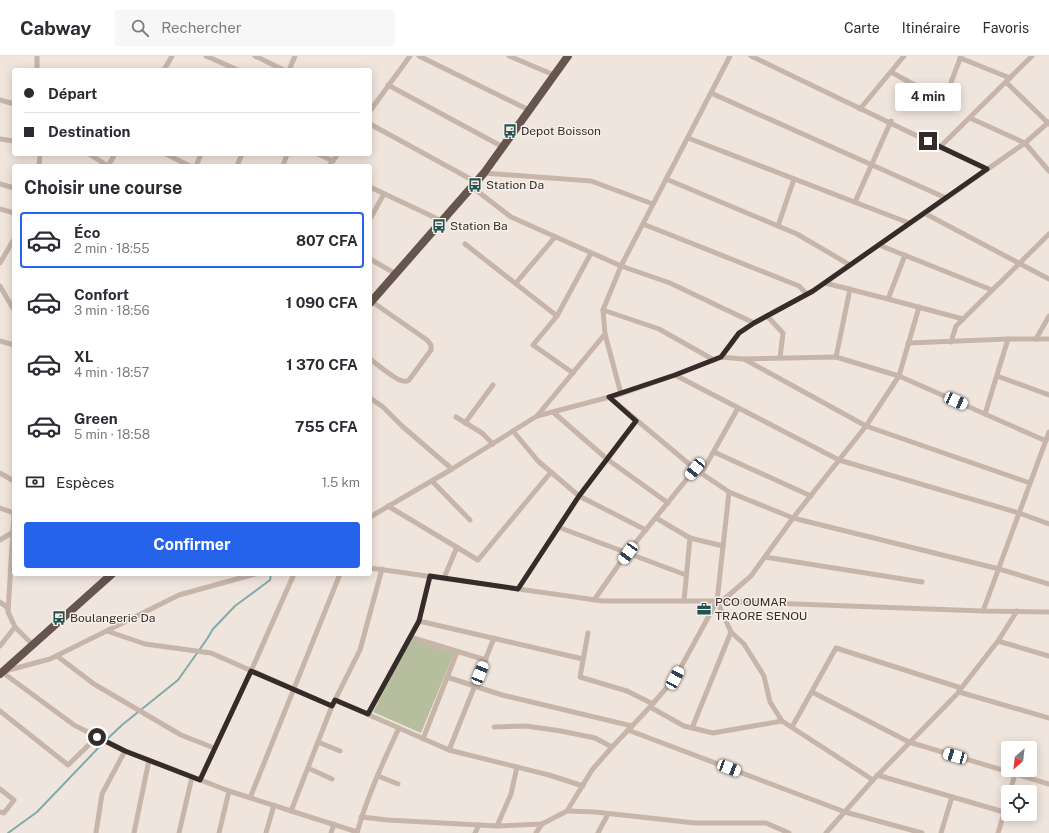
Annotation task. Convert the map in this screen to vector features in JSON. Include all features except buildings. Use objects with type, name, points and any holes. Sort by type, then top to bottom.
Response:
[{"type":"highway","points":[[372,301],[484,173],[568,56]]},
{"type":"highway","points":[[1,673],[110,576]]},
{"type":"street","points":[[37,56],[37,68]]},
{"type":"street","points":[[165,68],[172,56]]},
{"type":"street","points":[[206,56],[233,68]]},
{"type":"street","points":[[255,56],[280,68]]},
{"type":"street","points":[[290,68],[295,56]]},
{"type":"street","points":[[372,107],[410,56]]},
{"type":"street","points":[[419,56],[529,110]]},
{"type":"street","points":[[508,56],[554,75]]},
{"type":"street","points":[[620,394],[605,334],[604,310],[621,266],[730,56]]},
{"type":"street","points":[[751,56],[987,169]]},
{"type":"street","points":[[860,109],[904,56]]},
{"type":"street","points":[[940,147],[1032,56]]},
{"type":"street","points":[[721,357],[739,333],[825,283],[1025,143],[1049,123],[1008,80],[960,57],[944,101],[891,72]]},
{"type":"street","points":[[388,85],[503,147]]},
{"type":"street","points":[[711,93],[946,198]]},
{"type":"street","points":[[0,100],[12,103]]},
{"type":"street","points":[[970,118],[1025,143],[1049,171]]},
{"type":"street","points":[[855,202],[891,122]]},
{"type":"street","points":[[372,125],[474,185],[511,217],[621,266],[670,283],[754,323]]},
{"type":"street","points":[[688,138],[910,223]]},
{"type":"street","points":[[0,139],[12,141]]},
{"type":"street","points":[[92,156],[105,164]]},
{"type":"street","points":[[170,156],[186,164]]},
{"type":"street","points":[[322,156],[333,161]]},
{"type":"street","points":[[331,164],[337,156]]},
{"type":"street","points":[[484,173],[591,181],[653,204]]},
{"type":"street","points":[[666,179],[797,234],[850,265]]},
{"type":"street","points":[[778,226],[794,179]]},
{"type":"street","points":[[0,184],[12,187]]},
{"type":"street","points":[[372,188],[442,220]]},
{"type":"street","points":[[372,215],[384,194]]},
{"type":"street","points":[[0,209],[12,212]]},
{"type":"street","points":[[924,213],[1049,279]]},
{"type":"street","points":[[643,224],[799,286],[807,294]]},
{"type":"street","points":[[951,342],[956,326],[1049,234]]},
{"type":"street","points":[[516,283],[555,237]]},
{"type":"street","points":[[0,264],[12,243]]},
{"type":"street","points":[[465,244],[557,316]]},
{"type":"street","points":[[879,244],[992,290]]},
{"type":"street","points":[[573,373],[533,345],[557,316],[591,253]]},
{"type":"street","points":[[888,299],[905,255]]},
{"type":"street","points":[[372,260],[396,274]]},
{"type":"street","points":[[825,283],[963,319]]},
{"type":"street","points":[[0,286],[12,307]]},
{"type":"street","points":[[836,356],[850,289]]},
{"type":"street","points":[[372,303],[427,340],[431,345],[431,350],[406,382],[396,378],[372,360]]},
{"type":"street","points":[[361,816],[388,820],[497,826],[542,824],[567,811],[592,770],[652,706],[675,678],[720,601],[751,576],[793,518],[866,426],[899,376],[919,307]]},
{"type":"street","points":[[604,310],[659,329],[714,360]]},
{"type":"street","points":[[766,316],[783,333],[780,358]]},
{"type":"street","points":[[1036,339],[1049,316]]},
{"type":"street","points":[[372,516],[494,444],[536,416],[605,334]]},
{"type":"street","points":[[985,414],[1008,339]]},
{"type":"street","points":[[908,343],[1049,339]]},
{"type":"street","points":[[0,341],[12,344]]},
{"type":"street","points":[[536,416],[620,394],[721,357],[743,359],[836,356],[899,376],[1046,441]]},
{"type":"street","points":[[743,359],[866,426],[1030,484]]},
{"type":"street","points":[[675,375],[839,460],[1019,513],[1049,524]]},
{"type":"street","points":[[997,376],[1049,395]]},
{"type":"street","points":[[465,423],[493,385]]},
{"type":"street","points":[[609,397],[701,474],[729,492],[793,518],[999,569],[1049,584]]},
{"type":"street","points":[[372,399],[383,407],[402,426],[452,469]]},
{"type":"street","points":[[701,474],[738,408]]},
{"type":"street","points":[[553,412],[607,459],[668,503]]},
{"type":"street","points":[[456,417],[482,433],[494,444]]},
{"type":"street","points":[[518,589],[579,496],[636,421]]},
{"type":"street","points":[[513,431],[538,460],[579,496],[646,530]]},
{"type":"street","points":[[983,611],[1049,432]]},
{"type":"street","points":[[714,452],[811,496]]},
{"type":"street","points":[[594,600],[628,553],[695,469]]},
{"type":"street","points":[[388,506],[478,560],[551,472]]},
{"type":"street","points":[[0,473],[12,479]]},
{"type":"street","points":[[432,481],[470,520]]},
{"type":"street","points":[[729,492],[723,546],[720,601],[731,632],[744,644],[764,676],[770,702],[782,721],[873,780]]},
{"type":"street","points":[[0,508],[12,512]]},
{"type":"street","points":[[656,518],[690,538],[723,546]]},
{"type":"street","points":[[558,527],[686,575]]},
{"type":"street","points":[[0,540],[12,533]]},
{"type":"street","points":[[684,601],[690,538]]},
{"type":"street","points":[[12,547],[8,612],[15,627],[33,644]]},
{"type":"street","points":[[444,578],[457,547]]},
{"type":"street","points":[[765,557],[922,582]]},
{"type":"street","points":[[372,568],[603,601],[720,601],[983,611],[1049,612]]},
{"type":"street","points":[[291,811],[332,706],[360,650],[382,569]]},
{"type":"street","points":[[1,673],[57,656],[179,595],[248,576]]},
{"type":"street","points":[[200,780],[293,576]]},
{"type":"street","points":[[250,798],[339,576]]},
{"type":"street","points":[[368,714],[419,621],[430,576]]},
{"type":"street","points":[[0,602],[8,608]]},
{"type":"street","points":[[826,833],[873,780],[960,690],[998,641],[1017,611]]},
{"type":"street","points":[[419,621],[583,659]]},
{"type":"street","points":[[0,646],[15,627]]},
{"type":"street","points":[[107,631],[145,644],[211,653],[332,706]]},
{"type":"street","points":[[692,728],[731,632]]},
{"type":"street","points":[[588,633],[580,677],[627,691],[684,726],[713,733],[782,721]]},
{"type":"street","points":[[410,637],[486,660]]},
{"type":"street","points":[[449,750],[494,638]]},
{"type":"street","points":[[998,641],[1049,656]]},
{"type":"street","points":[[792,727],[836,648],[1049,718]]},
{"type":"street","points":[[423,739],[457,652]]},
{"type":"street","points":[[57,656],[94,684],[181,735],[214,748]]},
{"type":"street","points":[[1,673],[74,725],[125,751],[229,791],[357,832],[361,816],[399,728]]},
{"type":"street","points":[[448,677],[502,695],[630,728],[845,812],[922,833]]},
{"type":"street","points":[[812,692],[909,742],[1001,770]]},
{"type":"street","points":[[335,700],[449,750],[549,775],[583,786]]},
{"type":"street","points":[[0,711],[68,765],[97,737]]},
{"type":"street","points":[[494,727],[526,726],[560,730],[595,738],[612,747]]},
{"type":"street","points":[[318,742],[340,751]]},
{"type":"street","points":[[96,833],[102,794],[125,751]]},
{"type":"street","points":[[134,833],[149,760]]},
{"type":"street","points":[[497,826],[511,794],[518,767]]},
{"type":"street","points":[[308,768],[332,778]]},
{"type":"street","points":[[878,775],[1001,811]]},
{"type":"street","points":[[378,776],[398,784]]},
{"type":"street","points":[[179,833],[192,777]]},
{"type":"street","points":[[1025,777],[1049,784]]},
{"type":"street","points":[[0,789],[14,800],[4,813],[0,812]]},
{"type":"street","points":[[219,833],[229,791]]},
{"type":"street","points":[[941,833],[952,797]]},
{"type":"street","points":[[266,833],[274,805]]},
{"type":"street","points":[[567,811],[696,823],[766,823],[789,833]]},
{"type":"street","points":[[598,833],[608,814]]},
{"type":"street","points":[[998,833],[1001,821]]},
{"type":"street","points":[[331,833],[334,824]]},
{"type":"street","points":[[536,833],[542,824]]},
{"type":"street","points":[[475,833],[479,825]]},
{"type":"green space","points":[[411,639],[454,653],[421,733],[373,712]]},
{"type":"waterway","points":[[8,833],[37,812],[122,725],[178,680],[213,629],[235,606],[270,580],[271,576]]},
{"type":"place","name":"Depot Boisson","points":[[510,131]]},
{"type":"place","name":"Station Da","points":[[475,185]]},
{"type":"place","name":"Station Ba","points":[[439,226]]},
{"type":"place","name":"PCO OUMAR TRAORE SENOU","points":[[704,609]]},
{"type":"place","name":"Boulangerie Da","points":[[59,618]]},
{"type":"route","points":[[97,737],[125,751],[200,780],[251,671],[332,706],[335,700],[368,714],[419,621],[430,576],[518,589],[579,496],[636,421],[609,397],[675,375],[721,357],[739,333],[754,323],[813,291],[987,169],[928,141]]}]
